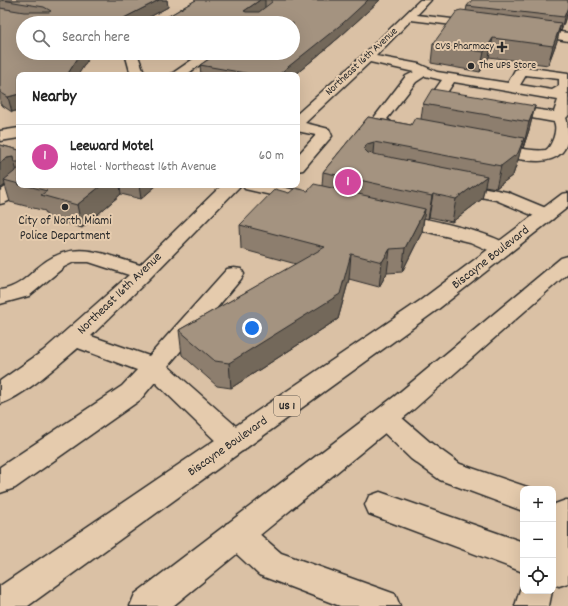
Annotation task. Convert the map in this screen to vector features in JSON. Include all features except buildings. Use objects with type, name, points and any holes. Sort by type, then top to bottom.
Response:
[{"type":"street","name":"Northeast 16th Avenue","points":[[300,119],[367,58],[426,0]]},
{"type":"street","points":[[410,17],[489,27]]},
{"type":"street","points":[[534,18],[524,31],[568,37]]},
{"type":"street","points":[[367,58],[398,63],[434,75],[512,88],[564,86]]},
{"type":"street","points":[[133,60],[137,72]]},
{"type":"street","points":[[182,72],[200,60]]},
{"type":"street","points":[[420,135],[390,129],[380,123],[380,119],[411,79],[425,71]]},
{"type":"street","points":[[512,88],[520,73],[524,71],[564,86]]},
{"type":"street","points":[[450,78],[439,94],[440,97],[477,105]]},
{"type":"street","points":[[556,117],[562,114],[566,101],[563,97],[564,86]]},
{"type":"street","points":[[481,146],[534,156],[552,154],[556,151],[564,126],[562,121],[556,117],[493,107]]},
{"type":"street","points":[[300,127],[324,132],[324,136],[300,163]]},
{"type":"street","points":[[0,136],[16,133]]},
{"type":"street","points":[[440,184],[501,196],[546,215]]},
{"type":"street","points":[[0,199],[16,188]]},
{"type":"street","name":"Northeast 16th Avenue","points":[[0,394],[50,358],[74,338],[143,273],[229,188]]},
{"type":"street","points":[[277,188],[321,201]]},
{"type":"street","name":"Biscayne Boulevard","points":[[0,606],[236,442],[429,305],[568,198]]},
{"type":"street","points":[[376,214],[477,238],[502,249]]},
{"type":"street","points":[[0,297],[13,295],[23,291],[59,260],[81,254],[143,273]]},
{"type":"street","points":[[147,606],[385,418],[499,323],[568,262]]},
{"type":"street","points":[[0,481],[131,393],[234,274]]},
{"type":"street","points":[[74,338],[154,367],[236,442]]},
{"type":"street","points":[[385,418],[421,451],[450,472],[520,497]]},
{"type":"street","points":[[380,505],[520,556]]},
{"type":"street","points":[[560,571],[562,511]]},
{"type":"street","points":[[237,534],[270,564],[383,606]]},
{"type":"street","points":[[532,606],[534,594]]},
{"type":"place","name":"CVS Pharmacy","points":[[502,47]]},
{"type":"place","name":"The UPS Store","points":[[471,66]]},
{"type":"place","name":"Leeward Motel","points":[[348,182]]},
{"type":"place","name":"City of North Miami Police Department","points":[[65,207]]}]
